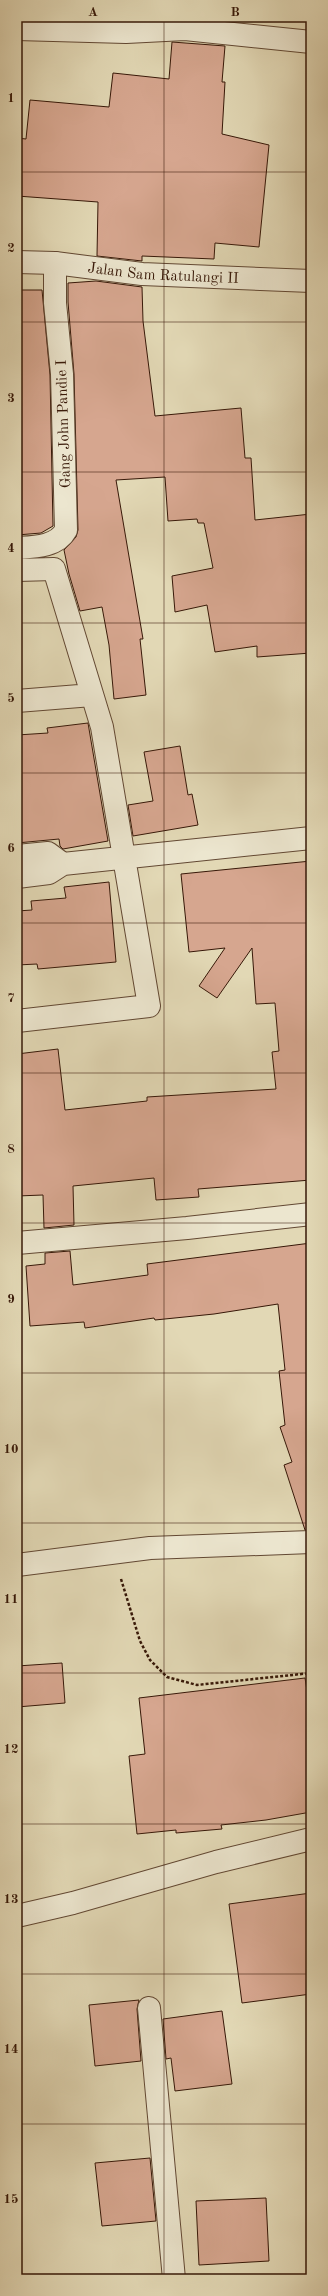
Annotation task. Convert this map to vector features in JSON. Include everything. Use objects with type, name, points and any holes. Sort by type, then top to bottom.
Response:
[{"type":"street","points":[[17,29],[126,32],[185,29],[311,42]]},
{"type":"street","name":"Jalan Sam Ratulangi II","points":[[17,262],[55,262],[142,274],[311,280]]},
{"type":"street","name":"Gang John Pandie I","points":[[17,548],[38,547],[55,542],[62,538],[66,530],[62,374],[55,303],[55,262]]},
{"type":"street","points":[[17,570],[54,569],[102,727],[126,859],[149,1006],[17,1022]]},
{"type":"street","points":[[17,700],[92,695]]},
{"type":"street","points":[[17,877],[49,874],[63,864],[126,859],[311,838]]},
{"type":"street","points":[[17,856],[48,853],[63,864]]},
{"type":"street","points":[[17,1243],[187,1228],[311,1214]]},
{"type":"street","points":[[17,1565],[150,1548],[311,1542]]},
{"type":"street","points":[[17,1916],[73,1903],[216,1862],[311,1839]]},
{"type":"street","points":[[149,2008],[174,2279]]},
{"type":"path","points":[[112,1552],[140,1641],[150,1660],[167,1677],[197,1685],[311,1673]]},
{"type":"building","points":[[172,42],[225,46],[222,82],[225,82],[222,134],[269,145],[259,247],[215,243],[214,259],[142,256],[142,261],[97,256],[98,202],[17,196],[17,138],[26,139],[30,100],[109,107],[113,73],[169,79]]},
{"type":"building","points":[[96,281],[142,287],[143,321],[155,416],[241,408],[245,458],[251,458],[255,520],[311,514],[311,653],[257,657],[257,646],[215,652],[207,605],[175,612],[172,576],[213,568],[204,523],[198,523],[197,519],[168,521],[165,477],[116,480],[143,639],[140,639],[146,695],[114,699],[109,645],[102,607],[80,611],[69,574],[64,550],[76,537],[78,530],[74,374],[68,302],[68,283]]},
{"type":"building","points":[[17,290],[42,290],[50,375],[53,526],[41,533],[17,535]]},
{"type":"building","points":[[88,723],[108,841],[63,849],[60,846],[59,839],[17,843],[17,735],[48,733],[47,728]]},
{"type":"building","points":[[180,746],[188,795],[192,794],[198,825],[133,836],[128,805],[153,801],[144,752]]},
{"type":"building","points":[[311,861],[311,1180],[198,1189],[199,1197],[156,1200],[154,1178],[73,1186],[74,1225],[44,1228],[43,1195],[17,1196],[17,1054],[58,1049],[65,1110],[147,1101],[147,1097],[276,1089],[272,1052],[279,1051],[275,1003],[256,1004],[252,948],[217,998],[199,986],[225,948],[189,952],[181,874]]},
{"type":"building","points":[[109,882],[116,962],[38,969],[37,964],[17,965],[17,911],[32,910],[31,901],[66,898],[64,887]]},
{"type":"building","points":[[311,1243],[311,1530],[305,1530],[284,1465],[292,1462],[280,1427],[285,1425],[279,1371],[285,1370],[278,1304],[214,1314],[155,1320],[154,1318],[85,1328],[84,1322],[30,1326],[26,1266],[45,1264],[45,1253],[70,1251],[73,1285],[148,1275],[147,1264]]},
{"type":"building","points":[[62,1663],[65,1703],[17,1707],[17,1666]]},
{"type":"building","points":[[305,1678],[308,1697],[311,1697],[311,1812],[266,1820],[221,1825],[222,1829],[176,1833],[176,1830],[137,1834],[129,1756],[145,1754],[139,1698]]},
{"type":"building","points":[[311,1893],[311,1994],[242,2003],[229,1904]]},
{"type":"building","points":[[139,2000],[137,2009],[141,2061],[95,2066],[89,2005]]},
{"type":"building","points":[[222,2011],[232,2084],[175,2091],[171,2058],[166,2059],[163,2019]]},
{"type":"building","points":[[150,2158],[156,2221],[102,2226],[95,2163]]},
{"type":"building","points":[[266,2198],[269,2261],[199,2265],[196,2201]]}]
